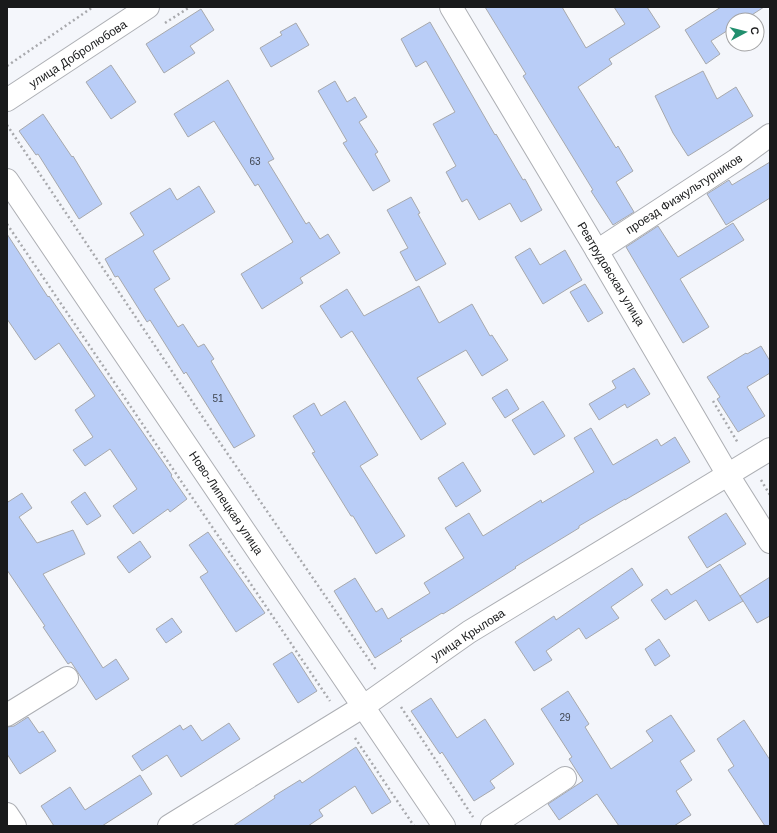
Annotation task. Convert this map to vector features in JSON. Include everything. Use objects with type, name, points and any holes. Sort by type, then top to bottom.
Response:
[{"type":"street","name":"улица Добролюбова","points":[[7,100],[148,7]]},
{"type":"street","name":"Ревтрудовская улица","points":[[451,7],[597,251],[728,475],[770,542]]},
{"type":"street","name":"проезд Физкультурников","points":[[597,251],[736,160],[770,135]]},
{"type":"street","name":"Ново-Липецкая улица","points":[[7,180],[444,826]]},
{"type":"street","name":"улица Крылова","points":[[169,826],[364,706],[469,632],[770,449]]},
{"type":"street","points":[[7,715],[67,678]]},
{"type":"street","points":[[483,823],[565,778]]},
{"type":"street","points":[[7,814],[15,826]]},
{"type":"path","points":[[7,66],[93,7]]},
{"type":"path","points":[[7,125],[214,434],[483,823]]},
{"type":"path","points":[[7,224],[414,826]]},
{"type":"building","points":[[485,7],[562,7],[586,48],[625,24],[614,7],[647,7],[660,27],[609,59],[612,64],[578,87],[616,148],[618,146],[633,171],[616,182],[634,212],[613,225],[591,191],[593,190],[523,76],[526,74]]},
{"type":"building","points":[[721,7],[764,7],[756,12],[725,12],[725,32],[711,41],[720,54],[706,64],[685,30]]},
{"type":"building","points":[[201,9],[214,30],[190,46],[195,53],[164,73],[146,44]]},
{"type":"building","points":[[430,22],[495,135],[496,134],[523,180],[525,179],[542,210],[521,222],[510,203],[479,220],[467,199],[462,202],[446,172],[456,166],[433,124],[455,112],[426,61],[416,67],[401,39]]},
{"type":"building","points":[[296,23],[309,45],[271,67],[260,48],[282,35],[280,32]]},
{"type":"building","points":[[111,65],[136,102],[111,119],[86,82]]},
{"type":"building","points":[[703,71],[717,99],[736,87],[753,116],[688,156],[673,133],[655,96]]},
{"type":"building","points":[[228,80],[274,159],[268,162],[306,224],[309,222],[320,239],[328,234],[340,253],[300,278],[303,283],[262,309],[241,274],[293,242],[258,184],[255,186],[214,121],[188,137],[174,114]]},
{"type":"building","points":[[335,81],[347,102],[355,97],[367,117],[359,122],[378,152],[375,154],[390,181],[373,191],[343,143],[347,141],[318,91]]},
{"type":"building","points":[[43,114],[72,157],[73,156],[102,204],[79,219],[38,154],[36,155],[19,131]]},
{"type":"building","points":[[770,162],[770,198],[726,225],[707,194],[729,180],[732,185]]},
{"type":"building","points":[[199,186],[215,212],[153,251],[170,279],[154,289],[178,327],[183,324],[198,347],[204,344],[214,359],[211,361],[255,436],[234,448],[186,372],[184,374],[150,320],[147,322],[118,276],[115,277],[105,259],[144,235],[130,213],[170,188],[177,200]]},
{"type":"building","points":[[411,197],[420,213],[418,214],[446,264],[416,281],[400,252],[408,248],[387,210]]},
{"type":"building","points":[[733,223],[744,240],[680,279],[709,327],[683,343],[626,247],[658,226],[678,257]]},
{"type":"building","points":[[7,234],[48,297],[49,296],[187,499],[170,512],[168,509],[133,534],[113,506],[137,489],[110,449],[85,466],[73,450],[93,437],[75,410],[95,396],[59,343],[35,360],[7,319]]},
{"type":"building","points":[[530,248],[540,265],[565,250],[582,280],[543,304],[515,257]]},
{"type":"building","points":[[585,284],[603,313],[588,322],[570,292]]},
{"type":"building","points":[[419,286],[439,323],[472,304],[490,336],[492,335],[508,360],[482,376],[466,350],[417,378],[446,424],[421,440],[352,331],[341,338],[320,306],[347,289],[364,316]]},
{"type":"building","points":[[761,346],[770,361],[770,373],[747,387],[765,416],[738,432],[717,399],[720,397],[707,377],[746,353],[747,354]]},
{"type":"building","points":[[634,368],[650,394],[627,408],[625,404],[599,420],[589,404],[616,388],[612,381]]},
{"type":"building","points":[[507,389],[519,409],[505,418],[492,398]]},
{"type":"building","points":[[345,401],[378,455],[360,466],[405,536],[376,554],[312,453],[315,452],[293,416],[314,403],[321,416]]},
{"type":"building","points":[[543,401],[565,436],[534,455],[512,420]]},
{"type":"building","points":[[591,428],[613,465],[657,439],[661,446],[675,437],[690,462],[579,526],[579,528],[515,567],[516,568],[400,639],[402,641],[375,658],[334,591],[355,578],[376,612],[382,608],[388,619],[430,593],[424,583],[464,558],[445,528],[469,513],[483,536],[541,500],[542,503],[594,472],[574,438]]},
{"type":"building","points":[[463,462],[481,491],[456,507],[438,478]]},
{"type":"building","points":[[85,492],[101,516],[87,525],[71,502]]},
{"type":"building","points":[[22,493],[32,508],[19,517],[37,543],[73,530],[85,554],[43,574],[103,668],[116,659],[129,679],[96,700],[71,662],[68,664],[43,627],[45,626],[7,570],[7,500],[8,502]]},
{"type":"building","points":[[726,513],[746,544],[707,568],[688,537]]},
{"type":"building","points":[[208,532],[265,613],[236,632],[200,577],[208,572],[189,545]]},
{"type":"building","points":[[140,541],[151,557],[129,573],[117,557]]},
{"type":"building","points":[[720,564],[743,601],[709,621],[696,600],[665,620],[651,600],[667,589],[671,595]]},
{"type":"building","points":[[632,568],[643,585],[611,607],[619,618],[586,639],[579,628],[546,651],[552,660],[534,671],[515,642],[554,616],[556,620]]},
{"type":"building","points":[[770,577],[770,616],[757,623],[740,596]]},
{"type":"building","points":[[172,618],[182,632],[166,643],[156,629]]},
{"type":"building","points":[[659,639],[670,656],[655,666],[645,649]]},
{"type":"building","points":[[292,652],[317,691],[298,703],[273,664]]},
{"type":"building","points":[[568,691],[589,724],[585,727],[611,769],[653,741],[646,731],[671,715],[695,751],[680,761],[692,780],[676,791],[691,815],[674,826],[619,826],[597,794],[559,820],[548,804],[583,781],[569,759],[572,757],[541,709]]},
{"type":"building","points":[[431,698],[457,738],[485,719],[514,764],[490,781],[495,788],[474,801],[442,752],[440,754],[411,711]]},
{"type":"building","points":[[28,717],[39,733],[43,731],[56,751],[20,774],[7,754],[7,727],[14,726]]},
{"type":"building","points":[[744,720],[770,760],[770,826],[765,826],[728,770],[734,766],[717,739]]},
{"type":"building","points":[[229,723],[240,739],[181,777],[167,755],[142,771],[132,756],[180,725],[183,730],[191,725],[202,741]]},
{"type":"building","points":[[356,747],[391,802],[372,814],[355,786],[319,810],[323,816],[308,826],[233,826],[275,798],[274,796],[300,780],[302,783]]},
{"type":"building","points":[[140,775],[152,794],[102,826],[54,826],[41,806],[70,787],[85,810]]}]
